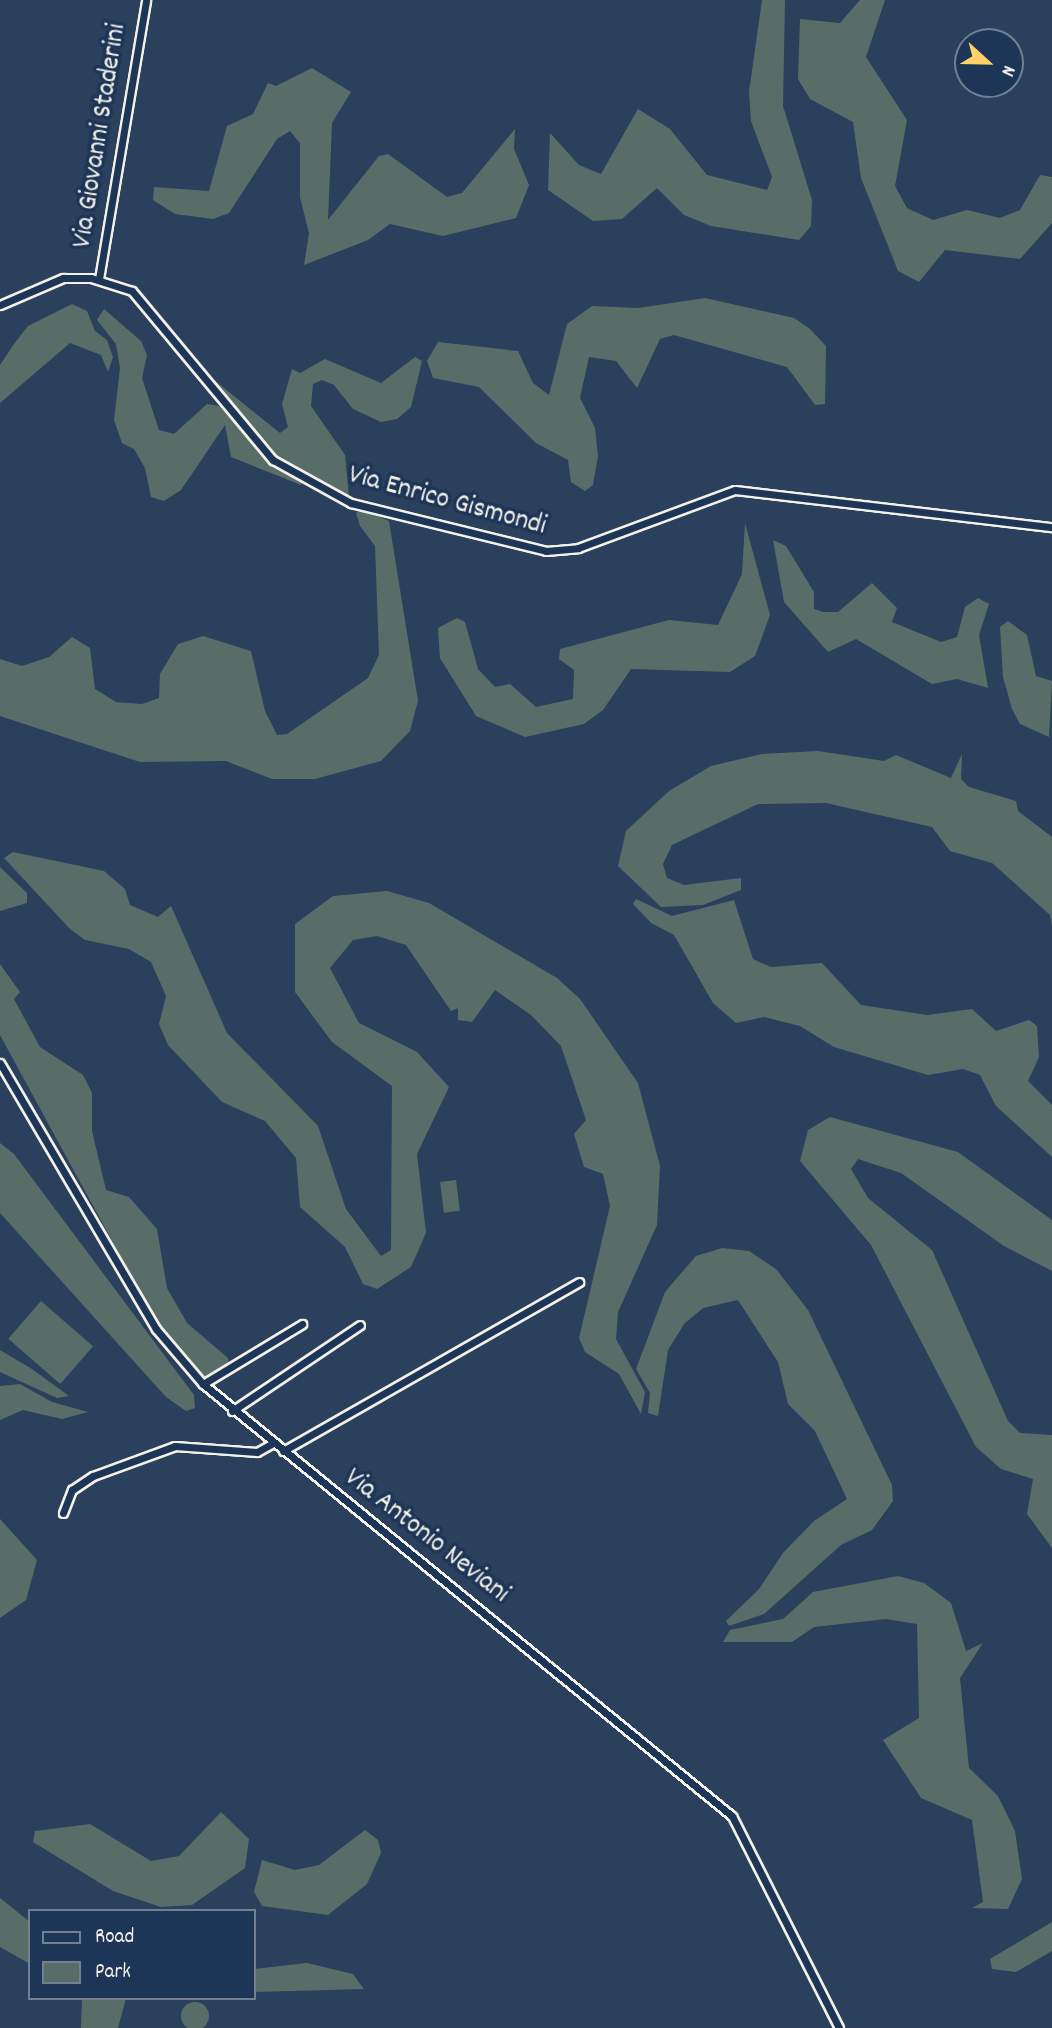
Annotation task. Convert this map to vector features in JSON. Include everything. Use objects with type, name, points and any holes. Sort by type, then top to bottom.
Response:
[{"type":"street","name":"Via Giovanni Staderini","points":[[99,279],[146,0]]},
{"type":"street","name":"Via Enrico Gismondi","points":[[0,305],[54,280],[99,279],[144,299],[270,458],[354,504],[555,551],[734,490],[1052,527]]},
{"type":"street","name":"Via Antonio Neviani","points":[[0,1063],[156,1329],[203,1384],[232,1411],[719,1802],[745,1835],[839,2028]]},
{"type":"street","points":[[283,1451],[494,1326],[579,1282]]},
{"type":"street","points":[[203,1384],[302,1324]]},
{"type":"street","points":[[232,1411],[360,1325]]},
{"type":"street","points":[[63,1513],[72,1490],[93,1476],[175,1446],[257,1452],[273,1443]]},
{"type":"green space","points":[[762,0],[785,0],[783,106],[812,200],[811,226],[799,240],[711,226],[684,215],[657,188],[622,219],[593,221],[548,190],[550,133],[579,165],[601,174],[638,109],[670,129],[707,175],[767,190],[772,177],[751,121],[749,92]]},
{"type":"green space","points":[[860,0],[885,0],[866,57],[907,120],[895,186],[907,208],[933,220],[967,210],[1000,218],[1020,210],[1040,175],[1052,177],[1052,223],[1020,259],[945,250],[919,282],[898,271],[861,178],[853,122],[810,99],[798,79],[800,19],[840,23]]},
{"type":"green space","points":[[312,68],[351,92],[332,123],[328,220],[379,156],[388,154],[447,197],[462,193],[515,129],[514,149],[529,185],[516,218],[443,236],[390,224],[368,240],[304,265],[309,233],[300,197],[300,143],[290,131],[277,139],[229,213],[213,219],[175,214],[153,200],[154,187],[209,191],[227,126],[253,114],[268,83],[276,86]]},
{"type":"green space","points":[[705,298],[794,318],[810,329],[826,346],[825,404],[815,405],[787,367],[674,335],[660,339],[637,388],[616,361],[589,357],[580,398],[595,428],[598,456],[593,485],[585,491],[571,482],[568,460],[536,443],[479,387],[433,378],[427,361],[438,342],[518,351],[533,383],[549,395],[567,324],[592,306],[638,308]]},
{"type":"green space","points":[[72,304],[87,311],[95,331],[107,340],[113,357],[108,372],[101,355],[70,343],[0,403],[0,365],[14,344],[28,326]]},
{"type":"green space","points":[[104,309],[141,341],[147,355],[142,378],[159,430],[174,434],[207,404],[219,406],[274,467],[304,480],[301,485],[231,457],[225,425],[181,490],[164,501],[151,497],[145,468],[134,449],[122,443],[114,420],[120,368],[116,344],[97,320]]},
{"type":"green space","points":[[415,357],[422,361],[411,407],[397,419],[381,422],[353,409],[334,385],[322,380],[313,384],[311,406],[345,455],[349,497],[268,452],[209,376],[280,433],[288,427],[282,404],[292,369],[300,373],[325,359],[381,383]]},
{"type":"green space","points":[[362,509],[389,521],[418,701],[410,731],[381,761],[315,779],[272,779],[226,761],[140,762],[0,716],[0,659],[22,666],[49,657],[72,637],[90,648],[95,689],[116,702],[142,704],[159,698],[160,674],[178,644],[203,636],[251,651],[265,711],[277,735],[287,734],[368,678],[379,655],[375,546],[360,526],[356,513]]},
{"type":"green space","points":[[745,523],[770,615],[755,656],[730,672],[631,669],[603,710],[584,724],[525,737],[476,716],[440,658],[438,628],[457,618],[465,622],[478,669],[495,687],[510,684],[536,707],[573,699],[574,670],[559,659],[560,649],[669,620],[718,625],[742,574]]},
{"type":"green space","points":[[773,540],[786,546],[814,592],[814,609],[823,612],[838,612],[872,583],[897,608],[892,622],[941,642],[957,637],[965,607],[978,598],[989,604],[979,635],[988,688],[957,679],[932,684],[856,639],[828,652],[784,602]]},
{"type":"green space","points":[[1008,621],[1027,635],[1036,676],[1052,681],[1049,737],[1020,724],[1012,709],[1003,677],[1000,627]]},
{"type":"green space","points":[[818,751],[884,761],[896,755],[951,778],[962,754],[961,779],[969,787],[1016,801],[1018,811],[1052,837],[1052,926],[1050,915],[992,863],[950,851],[932,827],[826,803],[758,804],[672,845],[663,864],[667,878],[684,885],[741,878],[741,890],[703,905],[661,907],[618,866],[626,831],[669,791],[711,766],[762,754]]},
{"type":"green space","points":[[13,852],[104,871],[125,889],[130,905],[158,917],[171,906],[227,1033],[318,1126],[346,1209],[381,1256],[391,1250],[392,1086],[332,1042],[295,992],[295,924],[333,896],[387,891],[429,903],[557,978],[580,999],[638,1083],[660,1166],[657,1225],[618,1312],[616,1339],[645,1392],[641,1414],[619,1374],[585,1352],[579,1338],[610,1206],[603,1174],[584,1167],[574,1134],[586,1120],[561,1046],[531,1015],[495,990],[472,1022],[458,1020],[458,1008],[451,1011],[406,945],[377,936],[353,940],[330,968],[359,1023],[417,1052],[449,1087],[417,1154],[426,1233],[411,1267],[377,1289],[363,1284],[345,1247],[300,1207],[296,1158],[265,1121],[222,1102],[168,1045],[159,1024],[166,996],[151,962],[129,949],[85,940],[70,929],[4,858]]},
{"type":"green space","points":[[0,867],[27,893],[27,903],[0,911]]},
{"type":"green space","points":[[636,899],[672,916],[734,900],[753,959],[771,967],[822,963],[861,1005],[927,1015],[972,1009],[996,1031],[1029,1020],[1037,1026],[1039,1057],[1028,1081],[1052,1105],[1052,1157],[996,1106],[980,1075],[963,1069],[928,1075],[834,1047],[800,1026],[764,1017],[736,1023],[713,1003],[674,935],[651,923],[633,904]]},
{"type":"green space","points":[[0,964],[20,992],[14,999],[40,1047],[83,1075],[92,1093],[92,1131],[106,1190],[129,1197],[157,1229],[167,1288],[187,1323],[228,1358],[229,1365],[207,1379],[159,1327],[0,1035]]},
{"type":"green space","points":[[830,1117],[958,1152],[1052,1220],[1052,1271],[1004,1246],[901,1173],[858,1159],[851,1169],[868,1198],[932,1250],[1008,1421],[1020,1433],[1052,1435],[1052,1548],[1027,1514],[1033,1479],[1001,1469],[976,1447],[871,1245],[800,1161],[808,1130]]},
{"type":"green space","points":[[0,1143],[14,1154],[194,1395],[195,1408],[186,1411],[166,1397],[0,1213]]},
{"type":"green space","points":[[456,1180],[460,1211],[444,1213],[440,1182]]},
{"type":"green space","points":[[722,1248],[749,1251],[776,1269],[808,1310],[892,1485],[893,1501],[872,1530],[841,1545],[764,1614],[729,1626],[726,1621],[759,1589],[783,1553],[814,1521],[847,1499],[815,1431],[788,1404],[778,1362],[738,1300],[703,1308],[684,1324],[668,1350],[658,1416],[648,1413],[650,1393],[636,1369],[665,1292],[696,1256]]},
{"type":"green space","points":[[41,1301],[93,1346],[60,1384],[8,1339]]},
{"type":"green space","points":[[0,1350],[69,1396],[57,1398],[0,1372]]},
{"type":"green space","points":[[20,1384],[52,1402],[88,1412],[62,1419],[23,1410],[0,1420],[0,1386]]},
{"type":"green space","points":[[0,1519],[37,1560],[26,1600],[0,1618]]},
{"type":"green space","points":[[898,1576],[924,1583],[951,1603],[966,1651],[983,1643],[960,1678],[969,1768],[998,1796],[1015,1831],[1022,1879],[1008,1909],[972,1908],[983,1902],[972,1820],[921,1798],[883,1740],[919,1718],[917,1624],[886,1619],[814,1627],[792,1642],[723,1642],[730,1630],[783,1619],[813,1592]]},
{"type":"green space","points":[[221,1812],[249,1839],[245,1868],[192,1905],[161,1907],[113,1891],[33,1842],[35,1831],[90,1824],[151,1861],[179,1856]]},
{"type":"green space","points":[[365,1830],[378,1840],[381,1853],[367,1884],[328,1915],[262,1906],[254,1892],[262,1860],[295,1870],[319,1865]]},
{"type":"green space","points":[[0,1898],[28,1920],[28,1963],[0,1947]]},
{"type":"green space","points":[[1052,1922],[1052,1951],[1016,1972],[992,1969],[990,1959]]},
{"type":"green space","points":[[307,1963],[353,1974],[364,1989],[256,1992],[256,1969]]},
{"type":"green space","points":[[82,2000],[125,2000],[118,2028],[81,2028]]},
{"type":"green space","points":[[190,2003],[200,2003],[208,2011],[208,2021],[200,2029],[190,2029],[182,2021],[182,2011]]}]
